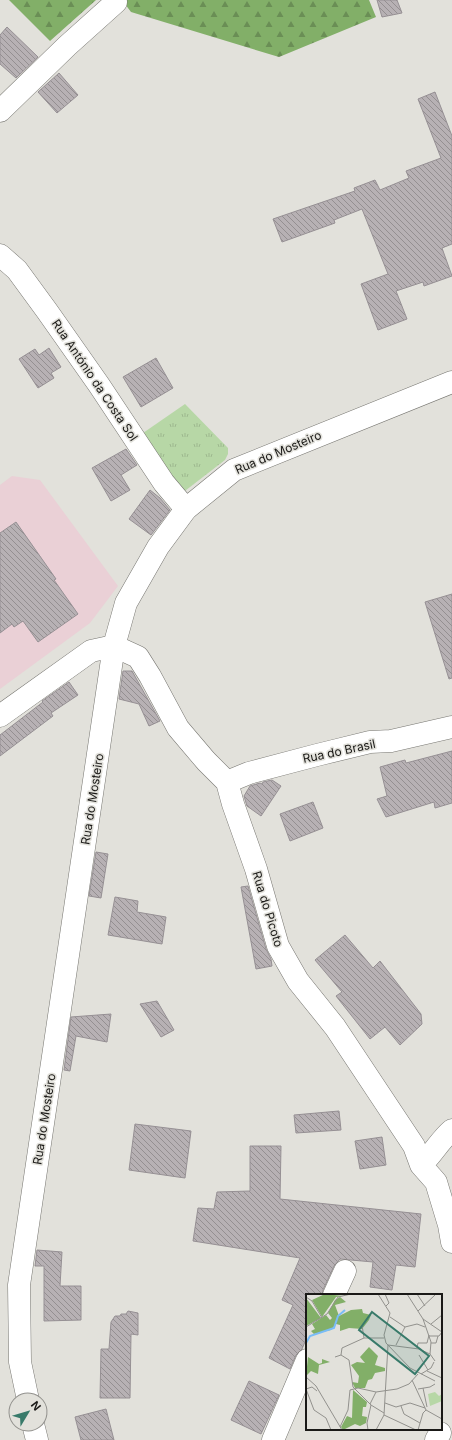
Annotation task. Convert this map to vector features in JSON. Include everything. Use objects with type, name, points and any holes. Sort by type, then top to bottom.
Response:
[{"type":"street","points":[[0,111],[67,46],[116,2]]},
{"type":"street","name":"Rua António da Costa Sol","points":[[0,255],[17,270],[99,385],[164,483],[186,509]]},
{"type":"street","name":"Rua do Mosteiro","points":[[26,1392],[20,1362],[19,1285],[114,646],[126,604],[158,547],[186,509],[234,470],[452,382]]},
{"type":"street","points":[[0,716],[91,651],[114,646]]},
{"type":"street","name":"Rua do Picoto","points":[[114,646],[138,657],[178,728],[206,761],[227,782],[233,804],[256,869],[278,946],[298,981],[335,1027],[414,1146],[421,1165],[436,1182],[452,1242]]},
{"type":"street","name":"Rua do Brasil","points":[[227,782],[249,773],[317,754],[370,742],[390,741],[452,727]]},
{"type":"street","points":[[421,1165],[431,1156],[444,1136],[452,1130]]},
{"type":"street","points":[[334,1294],[344,1271]]},
{"type":"street","points":[[273,1440],[306,1362]]},
{"type":"shaded area","points":[[12,476],[40,480],[118,586],[90,623],[0,689],[0,485]]},
{"type":"green space","points":[[9,0],[96,0],[50,41]]},
{"type":"green space","points":[[122,0],[369,0],[376,17],[279,57],[131,12]]},
{"type":"green space","points":[[185,404],[228,448],[228,454],[225,460],[181,494],[143,433]]},
{"type":"building","points":[[377,0],[397,0],[402,13],[382,17]]},
{"type":"building","points":[[7,27],[38,57],[16,78],[0,64],[0,35]]},
{"type":"building","points":[[59,73],[78,95],[57,113],[38,92]]},
{"type":"building","points":[[435,92],[452,136],[452,244],[442,248],[452,276],[424,286],[423,282],[396,291],[407,319],[378,330],[361,284],[388,274],[362,209],[334,220],[335,223],[282,242],[273,219],[355,191],[354,188],[375,180],[380,190],[409,178],[406,171],[441,158],[418,99]]},
{"type":"building","points":[[49,348],[61,367],[51,373],[54,378],[38,388],[19,359],[35,349],[39,355]]},
{"type":"building","points":[[156,358],[173,388],[141,407],[123,377]]},
{"type":"building","points":[[126,449],[137,465],[121,475],[130,490],[111,501],[92,468]]},
{"type":"building","points":[[150,490],[160,498],[170,510],[151,535],[129,519]]},
{"type":"building","points":[[16,522],[56,579],[54,580],[78,614],[38,642],[23,621],[14,627],[12,624],[0,633],[0,533]]},
{"type":"building","points":[[452,594],[452,678],[449,679],[425,602]]},
{"type":"building","points":[[123,671],[132,671],[160,721],[149,726],[139,704],[119,699]]},
{"type":"building","points":[[69,682],[78,695],[51,713],[53,716],[0,756],[0,735],[43,702],[42,701]]},
{"type":"building","points":[[452,751],[452,803],[435,808],[434,802],[386,817],[377,799],[387,796],[380,767],[405,760],[406,763]]},
{"type":"building","points":[[272,780],[281,786],[261,816],[247,806],[244,796],[250,786],[260,783],[262,784],[263,782]]},
{"type":"building","points":[[313,802],[323,828],[290,841],[280,814]]},
{"type":"building","points":[[96,852],[108,854],[101,898],[89,896]]},
{"type":"building","points":[[248,886],[272,966],[256,969],[241,887]]},
{"type":"building","points":[[115,897],[138,901],[137,912],[166,917],[162,944],[108,935]]},
{"type":"building","points":[[345,935],[373,968],[380,961],[421,1014],[422,1024],[400,1045],[385,1027],[370,1039],[336,996],[342,992],[315,960]]},
{"type":"building","points":[[157,1001],[174,1030],[161,1037],[140,1004]]},
{"type":"building","points":[[111,1014],[107,1042],[76,1036],[70,1071],[64,1070],[71,1017]]},
{"type":"building","points":[[339,1111],[341,1130],[296,1133],[294,1115]]},
{"type":"building","points":[[135,1124],[191,1131],[185,1178],[129,1170]]},
{"type":"building","points":[[382,1137],[386,1165],[360,1169],[355,1141]]},
{"type":"building","points":[[250,1146],[281,1146],[280,1199],[421,1214],[415,1267],[396,1265],[392,1290],[370,1287],[373,1262],[340,1259],[334,1266],[322,1294],[306,1294],[306,1339],[302,1349],[296,1355],[290,1369],[269,1358],[293,1305],[282,1300],[300,1258],[193,1241],[198,1208],[214,1209],[217,1192],[250,1191]]},
{"type":"building","points":[[37,1250],[62,1252],[60,1286],[81,1286],[81,1320],[44,1321],[44,1266],[35,1266]]},
{"type":"building","points":[[128,1311],[138,1313],[138,1335],[131,1334],[130,1398],[100,1398],[101,1349],[109,1349],[111,1322],[115,1316],[126,1314]]},
{"type":"building","points":[[249,1381],[279,1395],[261,1434],[231,1420]]},
{"type":"building","points":[[106,1409],[114,1440],[81,1440],[75,1417]]}]
